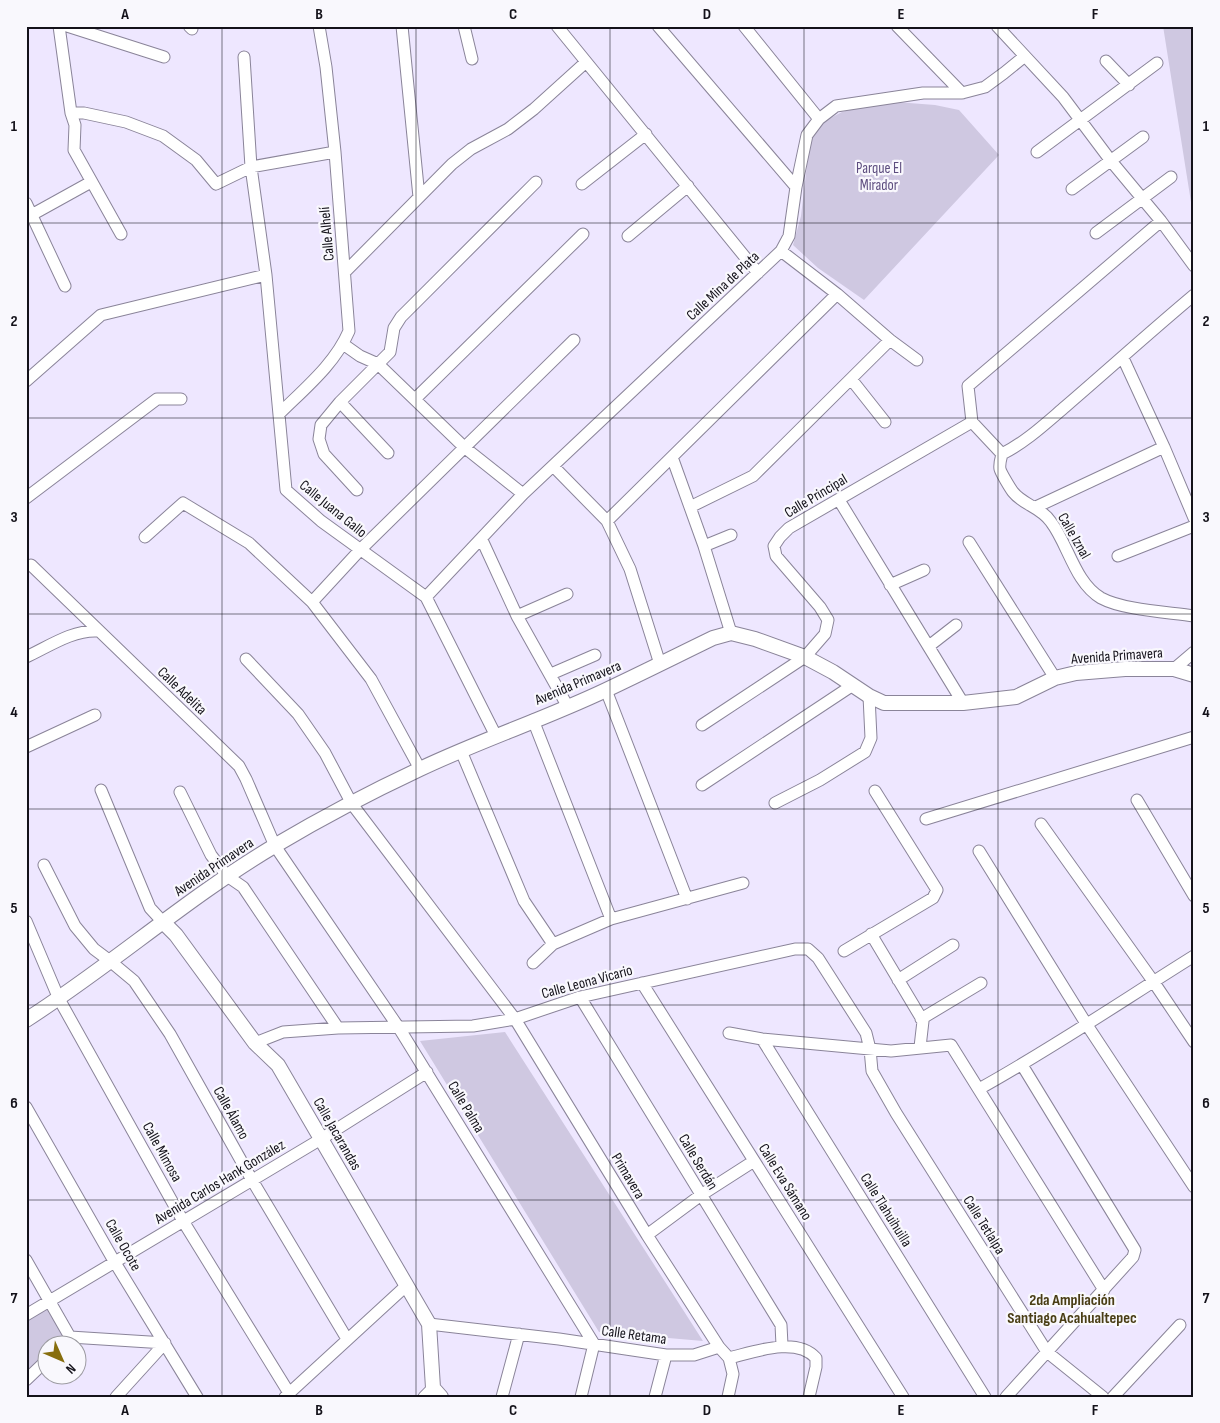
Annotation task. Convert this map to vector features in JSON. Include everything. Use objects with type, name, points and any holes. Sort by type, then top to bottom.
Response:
[{"type":"street","points":[[59,26],[71,113],[75,126],[74,150],[90,182],[121,234]]},
{"type":"street","points":[[67,26],[164,57]]},
{"type":"street","name":"Calle Alhelí","points":[[279,414],[335,356],[349,331],[335,152],[326,67],[319,26]]},
{"type":"street","points":[[402,26],[419,197]]},
{"type":"street","points":[[464,26],[472,59]]},
{"type":"street","points":[[557,26],[758,273]]},
{"type":"street","points":[[658,26],[796,187]]},
{"type":"street","points":[[744,26],[819,119]]},
{"type":"street","points":[[897,26],[944,76],[962,92]]},
{"type":"street","points":[[997,26],[1081,120],[1194,266]]},
{"type":"street","name":"Calle Mina de Plata","points":[[426,597],[482,540],[523,494],[781,251],[789,236],[796,187],[807,136],[819,119],[836,106],[923,93],[962,92],[985,87],[1025,56]]},
{"type":"street","name":"Calle Juana Gallo","points":[[244,57],[251,167],[266,275],[286,490],[321,521],[426,597],[496,736]]},
{"type":"street","points":[[1106,61],[1129,84]]},
{"type":"street","points":[[345,272],[452,164],[472,149],[508,129],[534,109],[586,62]]},
{"type":"street","points":[[1037,152],[1158,63]]},
{"type":"street","points":[[923,93],[944,76]]},
{"type":"street","points":[[71,113],[84,112],[126,122],[163,136],[196,160],[216,184],[251,167],[335,152]]},
{"type":"street","points":[[582,184],[646,134]]},
{"type":"street","points":[[1072,189],[1143,137]]},
{"type":"street","points":[[1096,233],[1171,177]]},
{"type":"street","points":[[29,216],[90,182]]},
{"type":"street","points":[[357,490],[324,454],[319,440],[321,426],[340,402],[390,352],[394,328],[400,317],[536,182]]},
{"type":"street","points":[[628,236],[688,186]]},
{"type":"street","points":[[26,203],[29,216],[65,286]]},
{"type":"street","points":[[1161,221],[968,386],[972,422],[1002,454],[1017,446],[1193,298]]},
{"type":"street","points":[[415,399],[582,234]]},
{"type":"street","points":[[781,251],[917,360]]},
{"type":"street","points":[[26,382],[100,315],[266,275]]},
{"type":"street","points":[[607,521],[837,294]]},
{"type":"street","points":[[312,602],[360,550],[574,340]]},
{"type":"street","points":[[690,507],[753,476],[890,340]]},
{"type":"street","points":[[343,344],[360,356],[378,364],[464,447],[523,494]]},
{"type":"street","points":[[1123,358],[1194,518]]},
{"type":"street","points":[[851,379],[886,422]]},
{"type":"street","points":[[26,498],[157,399],[181,399]]},
{"type":"street","points":[[340,402],[388,453]]},
{"type":"street","name":"Calle Principal","points":[[805,657],[825,634],[828,620],[820,607],[776,556],[774,546],[780,537],[790,528],[972,422]]},
{"type":"street","points":[[1036,507],[1164,448]]},
{"type":"street","name":"Calle Iznal","points":[[1002,454],[1000,468],[1014,493],[1024,502],[1036,507],[1051,522],[1076,570],[1099,597],[1113,603],[1194,616]]},
{"type":"street","points":[[672,457],[704,546],[731,633]]},
{"type":"street","points":[[553,466],[607,521],[630,569],[660,664]]},
{"type":"street","points":[[838,500],[930,646],[963,703]]},
{"type":"street","points":[[145,537],[183,503],[249,543],[312,602],[371,680],[420,769]]},
{"type":"street","points":[[1118,556],[1194,526]]},
{"type":"street","points":[[704,546],[731,535]]},
{"type":"street","points":[[482,540],[517,616],[568,707]]},
{"type":"street","points":[[970,542],[1055,678]]},
{"type":"street","name":"Calle Adelita","points":[[31,565],[239,766],[275,846]]},
{"type":"street","points":[[890,585],[924,570]]},
{"type":"street","points":[[517,616],[567,594]]},
{"type":"street","points":[[930,646],[956,625]]},
{"type":"street","points":[[26,657],[77,633],[97,630]]},
{"type":"street","name":"Avenida Primavera","points":[[26,1020],[59,999],[162,921],[227,876],[275,846],[420,769],[533,720],[568,707],[713,638],[731,633],[755,639],[805,657],[884,703],[963,703],[1016,697],[1055,678],[1076,673],[1125,669],[1174,669],[1194,675]]},
{"type":"street","points":[[1174,669],[1194,652]]},
{"type":"street","points":[[551,674],[596,655]]},
{"type":"street","points":[[702,725],[805,657]]},
{"type":"street","name":"Primavera","points":[[246,659],[298,714],[325,753],[352,804],[514,1018],[719,1347]]},
{"type":"street","points":[[702,785],[853,685]]},
{"type":"street","points":[[606,690],[687,899]]},
{"type":"street","points":[[775,803],[820,780],[865,752],[872,738],[869,696]]},
{"type":"street","points":[[26,747],[95,715]]},
{"type":"street","points":[[533,720],[611,918]]},
{"type":"street","points":[[926,819],[1194,736]]},
{"type":"street","points":[[461,752],[524,901],[554,944]]},
{"type":"street","points":[[101,790],[150,908],[162,921]]},
{"type":"street","points":[[844,951],[933,898],[937,890],[875,791]]},
{"type":"street","points":[[180,792],[211,855],[227,876],[243,887],[338,1028]]},
{"type":"street","points":[[1137,800],[1194,896]]},
{"type":"street","points":[[1041,824],[1154,981],[1194,1042]]},
{"type":"street","name":"Calle Palma","points":[[275,846],[399,1028],[594,1344]]},
{"type":"street","points":[[979,851],[1087,1025],[1194,1187]]},
{"type":"street","name":"Calle Álamo","points":[[44,865],[75,926],[94,949],[134,981],[170,1034],[252,1180],[347,1339]]},
{"type":"street","points":[[533,963],[554,944],[611,918],[744,883]]},
{"type":"street","name":"Calle Mimosa","points":[[26,921],[59,999],[184,1221],[287,1395]]},
{"type":"street","name":"Calle Jacarandas","points":[[162,921],[176,934],[255,1043],[278,1065],[407,1285],[429,1324],[432,1394]]},
{"type":"street","points":[[871,934],[923,1022],[920,1047]]},
{"type":"street","points":[[898,980],[953,945]]},
{"type":"street","name":"Calle Leona Vicario","points":[[255,1043],[283,1032],[338,1028],[473,1026],[514,1018],[580,997],[796,949],[808,950],[818,958],[866,1033],[870,1049]]},
{"type":"street","points":[[980,1089],[1087,1025],[1194,956]]},
{"type":"street","name":"Calle Eva Sámano","points":[[642,983],[903,1397]]},
{"type":"street","points":[[921,1019],[981,983]]},
{"type":"street","name":"Calle Serdán","points":[[580,997],[781,1325],[782,1345]]},
{"type":"street","points":[[729,1033],[762,1039],[870,1049],[891,1050],[951,1044],[1104,1290]]},
{"type":"street","name":"Calle Tlahuihuilla","points":[[762,1039],[985,1397]]},
{"type":"street","name":"Calle Tetlalpa","points":[[870,1049],[872,1071],[896,1113],[1047,1352],[1103,1397]]},
{"type":"street","points":[[1006,1397],[1133,1257],[1135,1250],[1022,1065]]},
{"type":"street","name":"Avenida Carlos Hank González","points":[[26,1315],[320,1139],[427,1072]]},
{"type":"street","name":"Calle Ocote","points":[[26,1107],[114,1261],[197,1397]]},
{"type":"street","points":[[647,1234],[701,1195],[754,1161]]},
{"type":"street","points":[[26,1260],[50,1300],[64,1336]]},
{"type":"street","points":[[287,1395],[407,1285]]},
{"type":"street","name":"Calle Retama","points":[[429,1324],[519,1334],[666,1355],[694,1355],[719,1347]]},
{"type":"street","points":[[1113,1397],[1180,1325]]},
{"type":"street","points":[[502,1397],[519,1334]]},
{"type":"street","points":[[88,1341],[165,1343]]},
{"type":"street","points":[[116,1397],[165,1343]]},
{"type":"street","points":[[581,1397],[594,1344]]},
{"type":"street","points":[[728,1358],[782,1345],[811,1352],[816,1358],[816,1367],[809,1397]]},
{"type":"street","points":[[719,1347],[728,1358],[733,1374],[728,1397]]},
{"type":"street","points":[[656,1397],[666,1355]]},
{"type":"street","points":[[26,1380],[38,1369]]},
{"type":"green space","points":[[1163,26],[1194,26],[1194,221]]},
{"type":"green space","name":"Parque El Mirador","points":[[883,101],[935,105],[959,110],[999,155],[864,300],[818,268],[793,245],[801,216],[810,139],[821,123],[842,112]]},
{"type":"green space","points":[[505,1032],[703,1341],[599,1332],[420,1041]]},
{"type":"green space","points":[[49,1306],[65,1336],[38,1336],[38,1364],[26,1376],[26,1319]]},
{"type":"district","name":"2da Ampliación Santiago Acahualtepec","points":[[1072,1309]]}]
